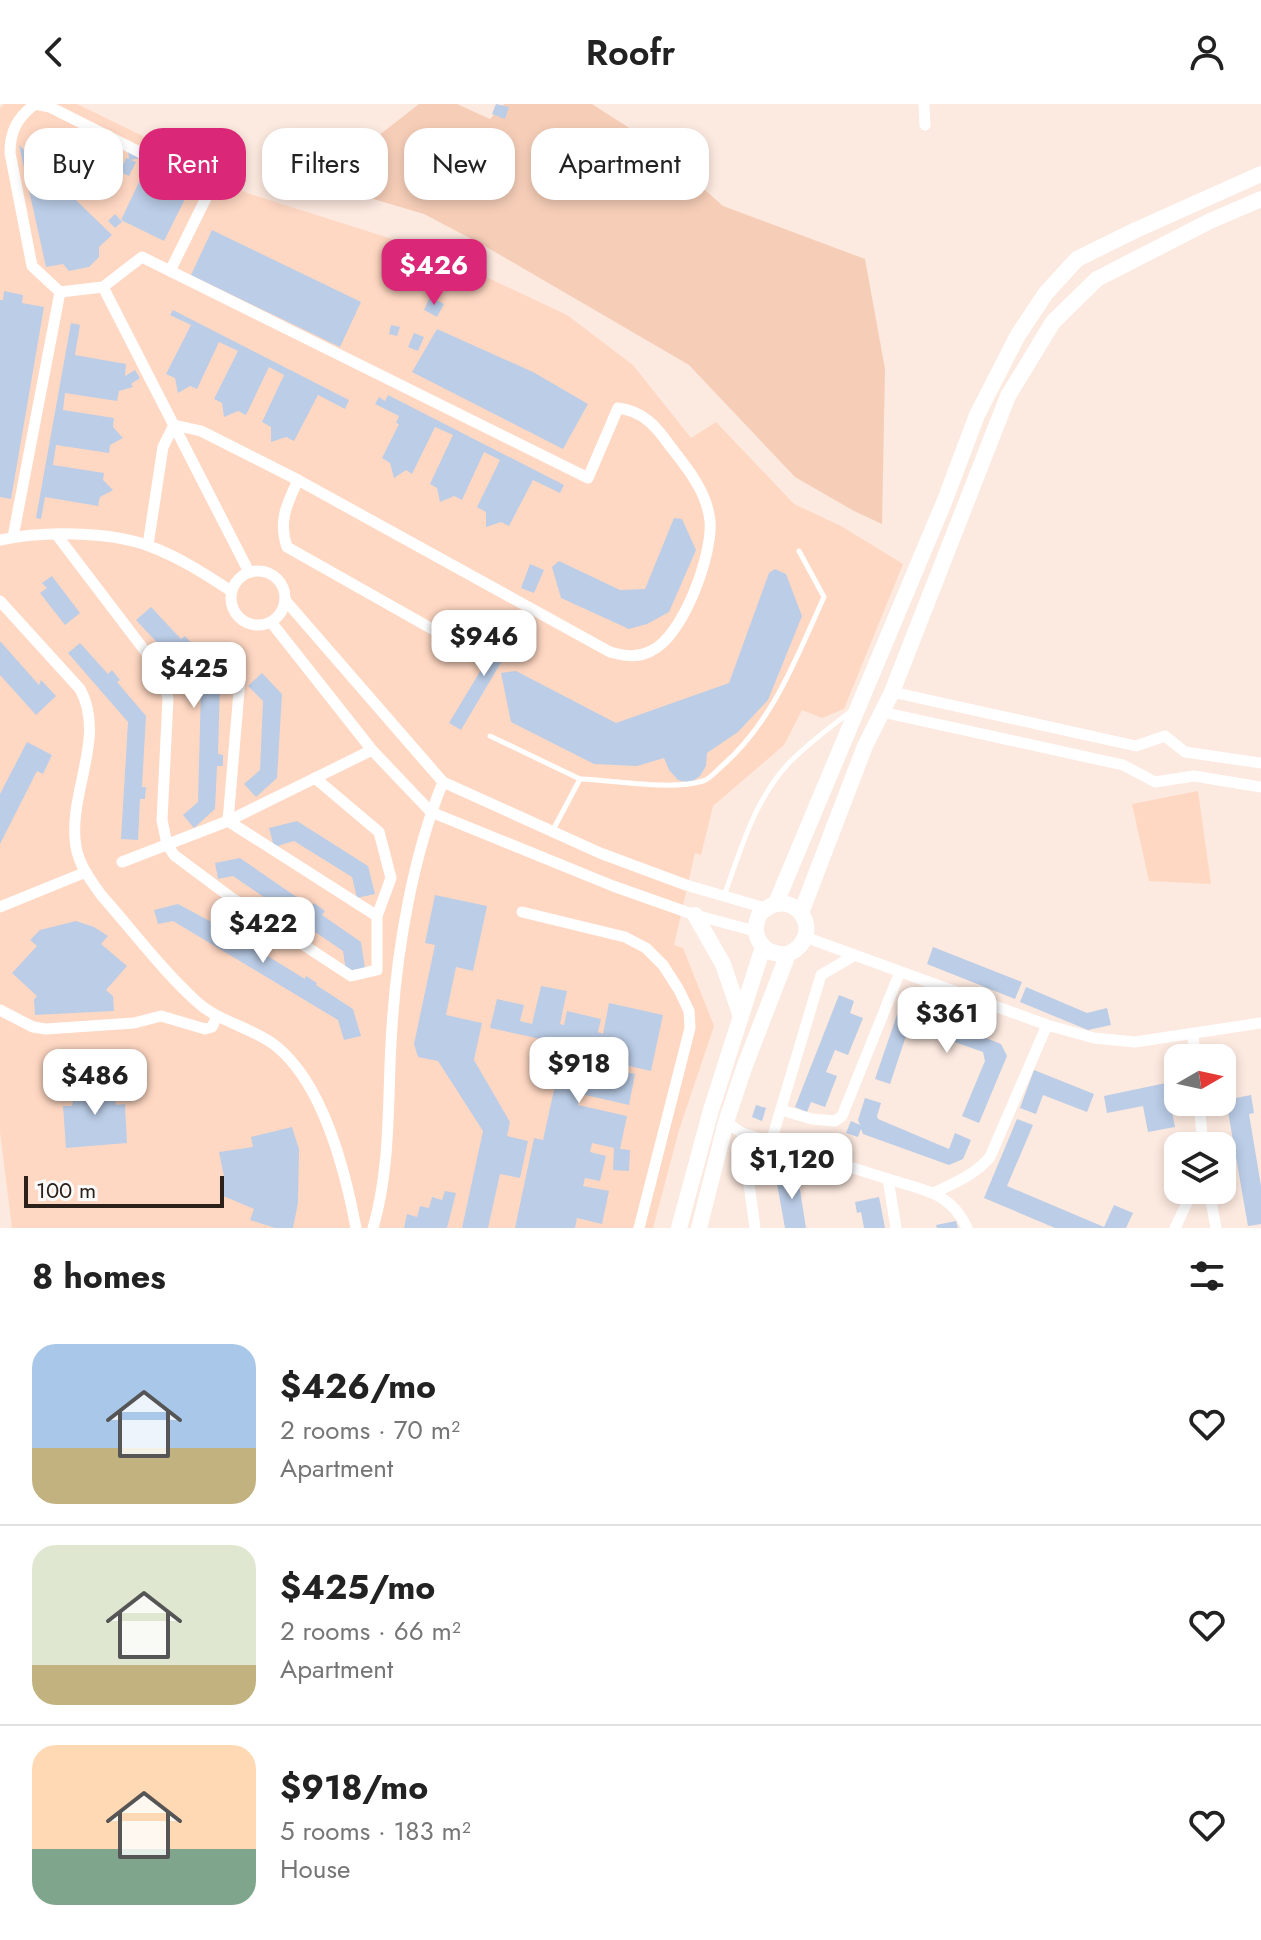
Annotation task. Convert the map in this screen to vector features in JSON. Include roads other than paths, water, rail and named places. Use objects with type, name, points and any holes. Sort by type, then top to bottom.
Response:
[{"type":"main road","points":[[770,906],[790,904],[801,913],[807,928],[805,937],[788,954],[770,953],[763,947],[755,931],[759,915],[770,906],[857,707],[945,500],[977,415],[1018,335],[1046,293],[1077,259],[1261,174]]},
{"type":"main road","points":[[801,913],[865,746],[892,692],[1008,396],[1053,322],[1097,279],[1210,221],[1261,199]]},
{"type":"main road","points":[[695,915],[723,964],[741,1017]]},
{"type":"main road","points":[[679,1228],[711,1110],[763,947]]},
{"type":"main road","points":[[699,1228],[726,1122],[788,954]]},
{"type":"street","points":[[170,271],[211,188],[50,107],[35,104],[20,116],[10,136],[10,153],[32,266],[60,292],[103,287],[142,257],[170,271],[588,478],[618,408],[632,409],[654,424],[688,469],[705,498],[710,523],[708,554],[684,614],[665,643],[650,652],[625,657],[610,652],[298,480],[201,431],[174,425]]},
{"type":"street","points":[[924,104],[925,125]]},
{"type":"street","points":[[103,287],[249,572]]},
{"type":"street","points":[[13,537],[60,292]]},
{"type":"street","points":[[148,545],[163,447],[174,425]]},
{"type":"street","points":[[298,480],[282,515],[282,533],[287,547],[457,643]]},
{"type":"street","points":[[56,534],[161,672],[168,698],[162,820],[167,844],[174,855],[190,869],[351,976],[377,970],[377,916],[391,878],[379,832],[315,778]]},
{"type":"street","points":[[0,540],[56,534],[103,537],[148,545],[196,568],[231,591]]},
{"type":"street","points":[[258,570],[274,576],[281,583],[285,600],[283,609],[271,622],[253,625],[238,617],[233,609],[231,591],[235,583],[249,572],[258,570]]},
{"type":"street","points":[[285,600],[443,782],[600,853],[724,896],[770,906]]},
{"type":"street","points":[[0,601],[80,689],[87,702],[90,729],[76,845],[86,872],[102,896],[196,1001],[217,1016],[275,1045],[297,1068],[310,1087],[341,1167],[356,1228]]},
{"type":"street","points":[[271,622],[372,750],[431,812],[613,886],[695,915],[755,931]]},
{"type":"street","points":[[228,821],[240,680]]},
{"type":"street","points":[[892,692],[1136,746],[1165,736],[1185,752],[1261,763]]},
{"type":"street","points":[[882,712],[1123,765],[1155,782],[1194,776],[1261,787]]},
{"type":"street","points":[[122,862],[228,821],[372,750]]},
{"type":"street","points":[[373,1228],[386,1170],[392,1025],[404,916],[431,812],[443,782]]},
{"type":"street","points":[[228,821],[377,916]]},
{"type":"street","points":[[0,907],[86,872]]},
{"type":"street","points":[[522,912],[625,937],[646,948],[663,965],[689,1011],[690,1028],[639,1228]]},
{"type":"street","points":[[805,937],[1047,1025],[1094,1038],[1135,1042],[1261,1023]]},
{"type":"street","points":[[771,1142],[821,975],[855,955]]},
{"type":"street","points":[[781,1110],[812,1119],[835,1121],[842,1116],[900,972]]},
{"type":"street","points":[[0,1010],[33,1027],[46,1029],[134,1023],[161,1016],[205,1029],[212,1027],[217,1016]]},
{"type":"street","points":[[934,1193],[969,1176],[990,1157],[1047,1025]]},
{"type":"street","points":[[1193,1034],[1194,1044]]},
{"type":"street","points":[[726,1122],[742,1133],[934,1193],[959,1211],[967,1228]]},
{"type":"street","points":[[742,1133],[755,1228]]},
{"type":"street","points":[[888,1179],[896,1228]]},
{"type":"street","points":[[1175,1228],[1186,1204]]},
{"type":"street","points":[[1212,1204],[1216,1228]]},
{"type":"lane","points":[[490,736],[580,779],[661,785],[705,781],[728,761],[761,722],[791,670],[824,597],[799,551]]},
{"type":"lane","points":[[724,896],[755,812],[768,789],[809,744],[857,707]]},
{"type":"lane","points":[[552,831],[580,779]]}]
